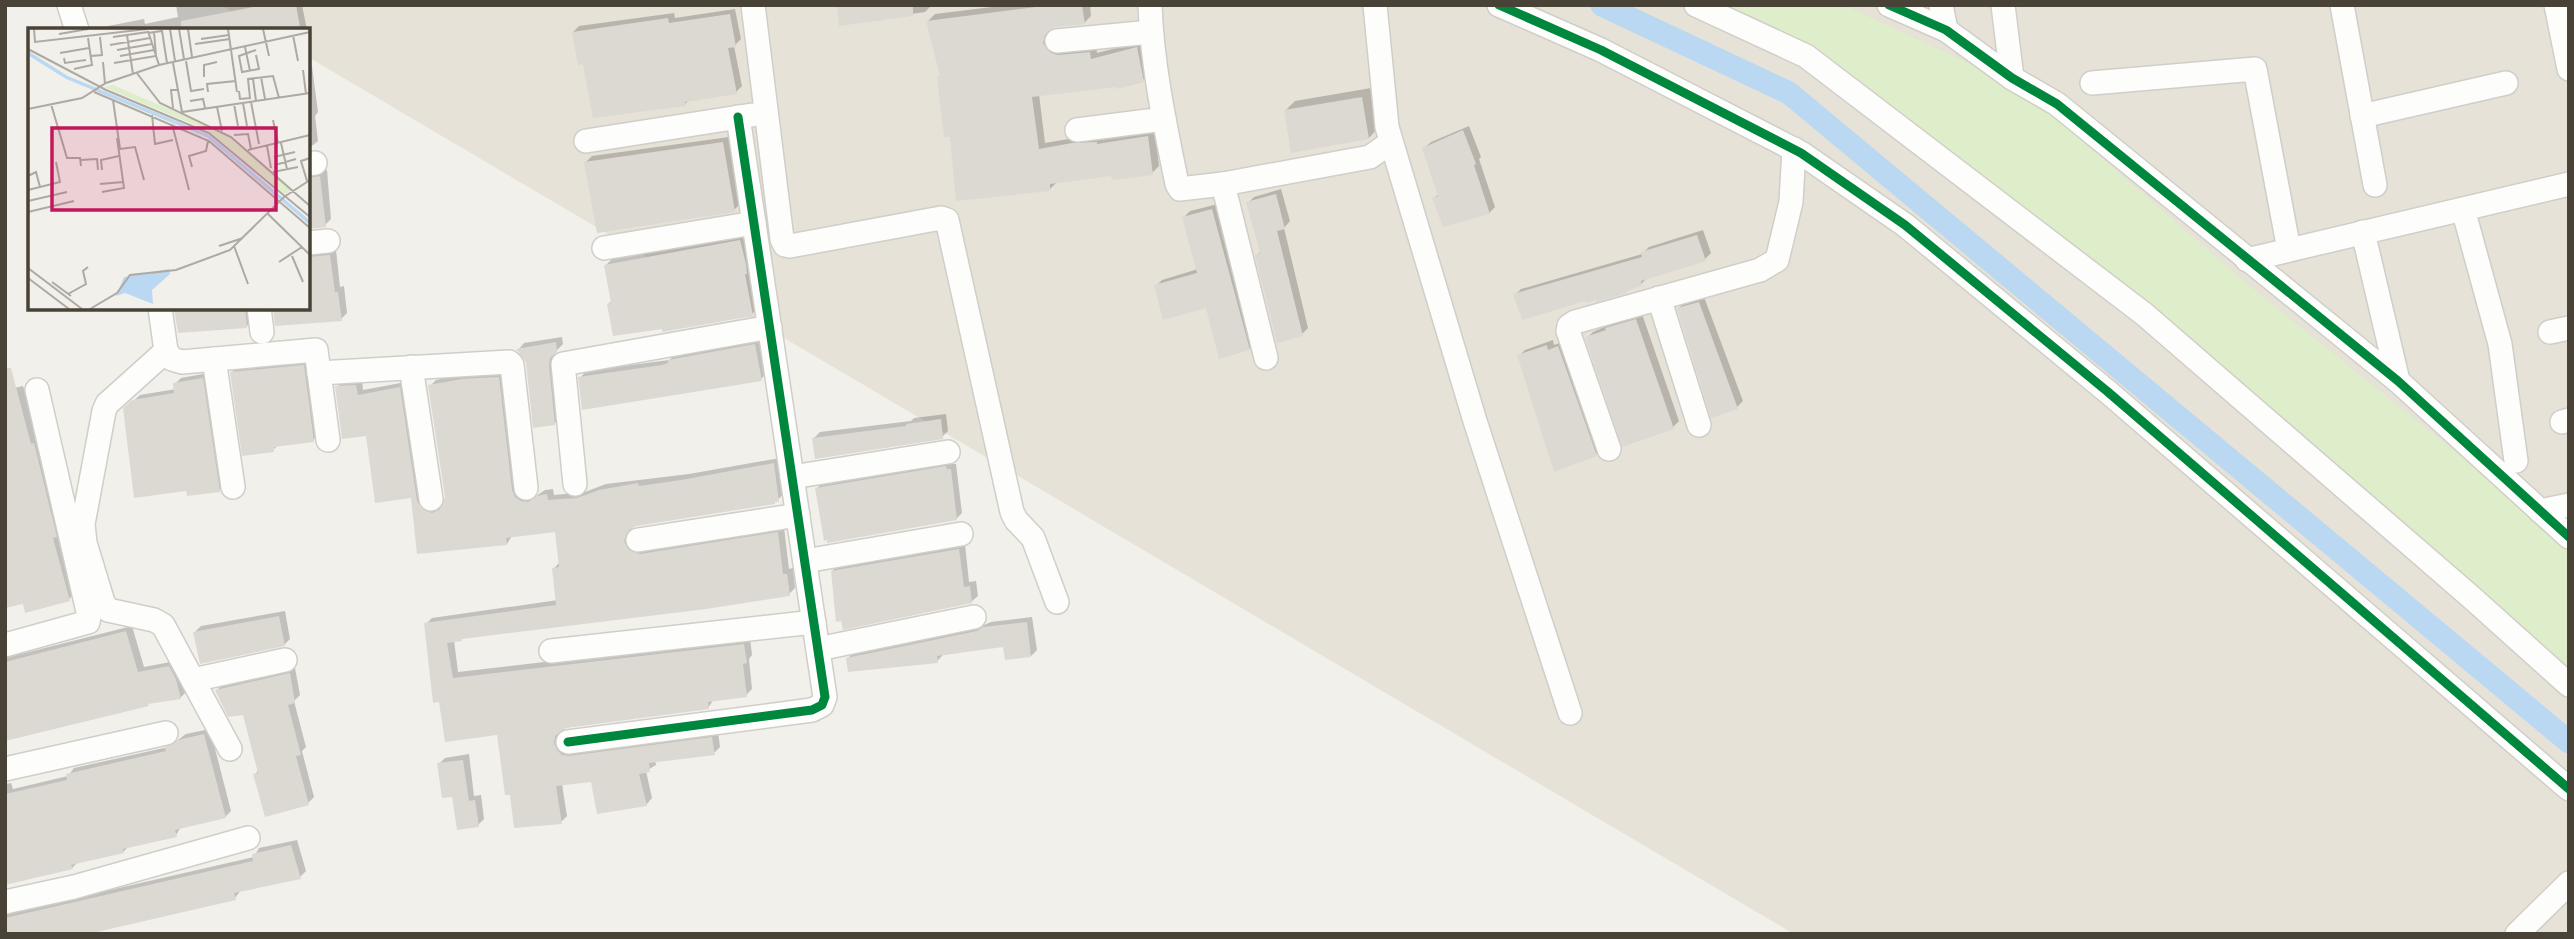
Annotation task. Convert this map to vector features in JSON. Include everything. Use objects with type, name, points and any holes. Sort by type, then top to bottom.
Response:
[{"type":"street","points":[[69,5],[75,28]]},
{"type":"street","points":[[754,5],[782,239],[790,246],[941,218],[947,220],[1013,512],[1016,520],[1033,538],[1057,602]]},
{"type":"street","points":[[1150,5],[1151,32],[1164,119],[1180,189],[1223,184],[1370,157],[1391,142]]},
{"type":"street","points":[[1375,5],[1384,109],[1391,142],[1475,421],[1570,713]]},
{"type":"street","points":[[1499,5],[1601,50],[1794,149],[1905,225],[2087,374],[2569,789]]},
{"type":"street","points":[[1696,5],[1806,57],[2144,314],[2569,685]]},
{"type":"street","points":[[1889,5],[1946,30],[2012,78],[2057,104],[2398,381],[2569,537]]},
{"type":"street","points":[[1941,5],[1946,30]]},
{"type":"street","points":[[2003,5],[2012,78]]},
{"type":"street","points":[[2342,5],[2375,185]]},
{"type":"street","points":[[2556,5],[2567,54]]},
{"type":"street","points":[[1057,41],[1151,32]]},
{"type":"street","points":[[2092,83],[2255,69],[2289,250]]},
{"type":"street","points":[[2362,116],[2506,83]]},
{"type":"street","points":[[586,141],[767,112]]},
{"type":"street","points":[[568,742],[812,710],[822,705],[825,697],[738,117]]},
{"type":"street","points":[[1077,130],[1164,119]]},
{"type":"street","points":[[1609,449],[1568,331],[1569,326],[1575,322],[1760,270],[1777,260],[1791,202],[1794,149]]},
{"type":"street","points":[[1223,184],[1266,358]]},
{"type":"street","points":[[2247,260],[2569,184]]},
{"type":"street","points":[[2463,209],[2500,344],[2516,461]]},
{"type":"street","points":[[604,248],[754,223]]},
{"type":"street","points":[[2362,232],[2398,381]]},
{"type":"street","points":[[1658,298],[1699,425]]},
{"type":"street","points":[[160,310],[166,351],[172,359],[182,362],[316,350],[328,440]]},
{"type":"street","points":[[259,310],[262,332]]},
{"type":"street","points":[[575,484],[563,364],[770,327]]},
{"type":"street","points":[[166,351],[107,404],[83,534],[103,602],[108,610],[154,620],[163,625],[230,750]]},
{"type":"street","points":[[214,359],[233,488]]},
{"type":"street","points":[[319,373],[504,361],[512,365],[526,488]]},
{"type":"street","points":[[411,367],[431,499]]},
{"type":"street","points":[[5,645],[83,625],[88,622],[89,616],[37,390]]},
{"type":"street","points":[[792,477],[948,452]]},
{"type":"street","points":[[2540,511],[2569,505]]},
{"type":"street","points":[[638,540],[798,515]]},
{"type":"street","points":[[805,561],[961,534]]},
{"type":"street","points":[[818,649],[974,617]]},
{"type":"street","points":[[551,651],[814,622]]},
{"type":"street","points":[[193,680],[285,660]]},
{"type":"street","points":[[5,769],[166,733]]},
{"type":"street","points":[[5,902],[82,885],[247,838]]},
{"type":"street","points":[[2517,934],[2569,883]]},
{"type":"shaded area","points":[[221,5],[2569,5],[2569,934],[1794,934],[310,58],[310,28],[259,28]]},
{"type":"green space","points":[[1727,5],[1843,5],[2018,86],[2257,292],[2569,547],[2569,675],[1973,176],[1775,27]]},
{"type":"building","points":[[264,5],[296,5],[300,27],[181,28],[181,21]]},
{"type":"building","points":[[837,5],[913,5],[913,16],[839,26]]},
{"type":"building","points":[[1036,5],[1082,5],[1085,24],[1055,27],[1045,35],[1043,43],[1051,53],[1058,55],[1090,52],[1091,59],[1137,47],[1144,82],[1117,89],[1032,97],[1039,149],[1148,136],[1153,175],[1112,180],[1111,176],[1050,184],[1050,191],[956,201],[950,137],[944,137],[937,77],[940,76],[926,21]]},
{"type":"building","points":[[730,14],[736,47],[728,48],[737,94],[685,102],[686,106],[593,118],[583,64],[578,65],[572,32],[668,18],[669,23]]},
{"type":"building","points":[[1362,97],[1369,139],[1291,153],[1284,110]]},
{"type":"building","points":[[1463,130],[1490,214],[1443,227],[1432,198],[1438,196],[1422,148]]},
{"type":"building","points":[[723,142],[735,212],[597,233],[584,162]]},
{"type":"building","points":[[320,176],[326,227],[310,229],[310,178]]},
{"type":"building","points":[[1276,194],[1285,229],[1277,231],[1303,336],[1277,343],[1255,255],[1260,253],[1246,202]]},
{"type":"building","points":[[1212,209],[1250,350],[1219,359],[1206,308],[1163,320],[1154,285],[1197,273],[1182,217]]},
{"type":"building","points":[[1697,235],[1706,261],[1641,281],[1642,286],[1626,291],[1627,293],[1596,302],[1585,301],[1522,320],[1513,294],[1642,257],[1641,252]]},
{"type":"building","points":[[740,240],[753,316],[662,332],[662,329],[613,336],[607,304],[611,303],[604,265]]},
{"type":"building","points":[[330,255],[342,321],[275,326],[273,310],[310,310],[310,257]]},
{"type":"building","points":[[1699,302],[1738,409],[1711,418],[1677,308]]},
{"type":"building","points":[[174,310],[245,310],[247,328],[178,333]]},
{"type":"building","points":[[1636,319],[1674,429],[1622,447],[1585,337]]},
{"type":"building","points":[[556,342],[557,352],[550,358],[549,365],[555,425],[533,428],[526,363],[516,349]]},
{"type":"building","points":[[755,344],[762,381],[582,410],[578,377],[662,365],[668,363],[668,360]]},
{"type":"building","points":[[1547,345],[1548,350],[1558,346],[1597,456],[1554,472],[1517,355]]},
{"type":"building","points":[[304,365],[314,442],[274,447],[274,452],[242,456],[230,372]]},
{"type":"building","points":[[5,368],[11,368],[31,444],[34,443],[57,537],[53,538],[70,601],[25,613],[23,604],[5,608]]},
{"type":"building","points":[[499,377],[512,490],[515,497],[521,501],[528,502],[547,494],[548,500],[577,498],[599,490],[638,483],[639,486],[681,480],[774,463],[779,502],[636,526],[629,530],[624,541],[628,549],[640,554],[778,532],[783,574],[787,574],[790,596],[447,643],[453,678],[744,644],[747,663],[743,664],[747,697],[708,702],[709,709],[566,728],[555,736],[557,750],[562,755],[569,756],[712,737],[715,755],[649,763],[650,772],[639,774],[647,806],[597,814],[591,782],[556,786],[562,824],[514,828],[510,795],[505,795],[497,735],[445,742],[439,702],[433,703],[424,623],[556,605],[552,568],[559,567],[555,532],[506,538],[507,545],[417,554],[411,498],[375,503],[366,436],[342,439],[335,386],[356,385],[358,395],[400,387],[417,501],[421,508],[432,513],[440,509],[445,497],[428,385],[462,379]]},
{"type":"building","points":[[203,378],[220,492],[187,496],[186,491],[134,498],[123,408],[132,400],[174,393],[173,383]]},
{"type":"building","points":[[941,419],[943,439],[815,459],[812,438]]},
{"type":"building","points":[[946,466],[951,469],[957,520],[827,543],[827,540],[824,541],[815,488]]},
{"type":"building","points":[[959,549],[964,587],[970,586],[972,603],[843,630],[841,621],[836,622],[831,571]]},
{"type":"building","points":[[279,616],[285,646],[200,664],[193,632]]},
{"type":"building","points":[[1027,622],[1031,657],[1005,660],[1003,647],[937,656],[938,663],[848,672],[846,658],[977,631],[983,627]]},
{"type":"building","points":[[126,631],[138,672],[169,666],[176,679],[181,699],[148,704],[149,706],[5,741],[5,662]]},
{"type":"building","points":[[290,673],[295,703],[288,705],[301,755],[296,756],[309,805],[265,817],[253,774],[258,773],[243,715],[228,717],[215,690]]},
{"type":"building","points":[[204,734],[226,818],[175,830],[177,837],[123,849],[124,853],[71,865],[73,869],[5,885],[5,794],[67,780],[66,774],[166,751],[165,747],[178,740]]},
{"type":"building","points":[[463,760],[469,801],[475,800],[479,827],[457,830],[452,797],[442,798],[437,763]]},
{"type":"building","points":[[291,845],[301,879],[234,893],[236,900],[88,934],[5,934],[5,918],[253,861],[252,854]]},
{"type":"waterway","points":[[1602,5],[1789,93],[2569,742]]},
{"type":"cycle path","points":[[1499,5],[1601,50],[1801,153],[1905,225],[2108,392],[2569,789]]},
{"type":"cycle path","points":[[1889,5],[1946,30],[2012,78],[2057,104],[2398,381],[2569,537]]},
{"type":"cycle path","points":[[568,742],[812,710],[822,705],[825,697],[738,117]]}]
